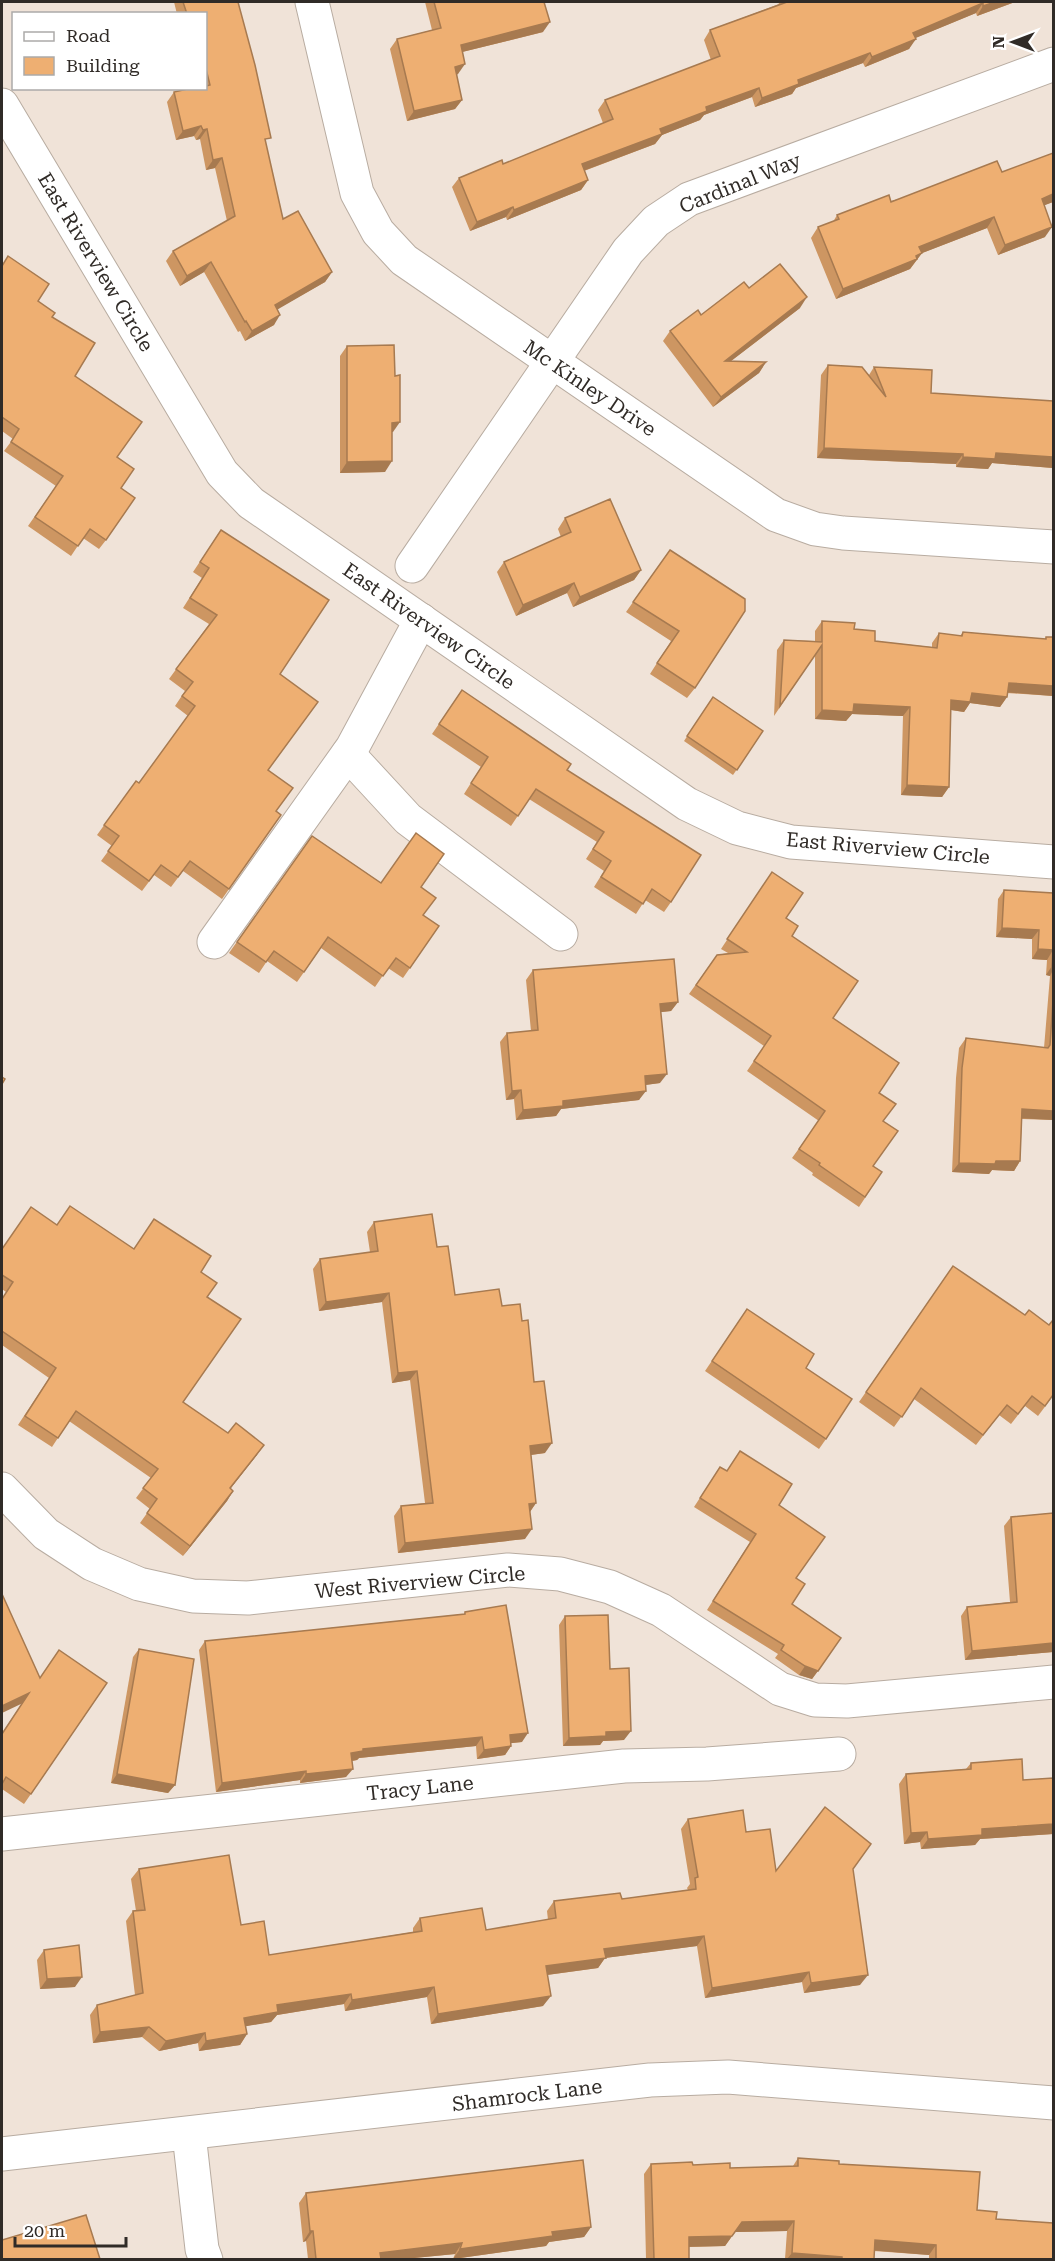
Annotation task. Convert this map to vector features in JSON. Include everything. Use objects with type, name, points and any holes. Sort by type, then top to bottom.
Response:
[{"type":"street","name":"Mc Kinley Drive","points":[[312,2],[357,193],[378,232],[404,260],[776,515],[815,529],[843,533],[1053,547]]},
{"type":"street","name":"Cardinal Way","points":[[412,566],[628,252],[656,221],[689,199],[1053,64]]},
{"type":"street","name":"East Riverview Circle","points":[[3,111],[222,472],[251,503],[687,804],[737,828],[791,842],[1053,862]]},
{"type":"street","points":[[214,942],[348,754],[421,620]]},
{"type":"street","points":[[348,754],[408,819],[561,934]]},
{"type":"street","name":"West Riverview Circle","points":[[2,1489],[7,1497],[46,1534],[92,1564],[140,1584],[193,1596],[248,1598],[508,1570],[560,1574],[610,1587],[662,1611],[780,1689],[815,1700],[847,1701],[1053,1682]]},
{"type":"street","name":"Tracy Lane","points":[[2,1834],[624,1766],[707,1764],[839,1754]]},
{"type":"street","name":"Shamrock Lane","points":[[2,2154],[650,2080],[728,2077],[1053,2103]]},
{"type":"street","points":[[189,2133],[202,2249],[206,2259]]},
{"type":"building","points":[[183,2],[238,2],[271,138],[265,139],[283,219],[298,211],[332,272],[275,305],[280,315],[252,331],[211,262],[187,276],[173,251],[235,216],[222,158],[213,160],[207,129],[203,130],[201,126],[183,131],[174,92],[207,90],[207,86],[210,85],[207,73],[207,12],[186,12]]},
{"type":"building","points":[[434,2],[544,2],[550,22],[461,45],[465,64],[455,67],[462,100],[414,111],[397,39],[441,28]]},
{"type":"building","points":[[787,2],[995,2],[983,6],[983,3],[913,33],[916,39],[872,57],[870,53],[798,80],[799,84],[762,98],[759,88],[706,107],[707,111],[660,129],[662,134],[582,164],[588,180],[514,210],[513,207],[477,222],[459,178],[502,160],[503,164],[613,119],[605,100],[720,56],[710,30]]},
{"type":"building","points":[[1053,153],[1053,194],[1042,199],[1052,227],[1005,245],[994,217],[919,247],[922,253],[916,256],[917,259],[843,289],[818,227],[839,219],[837,215],[889,195],[891,202],[997,161],[1002,172]]},
{"type":"building","points":[[8,256],[49,284],[38,301],[55,313],[52,317],[95,343],[75,376],[142,422],[117,457],[134,469],[121,488],[135,498],[106,540],[90,529],[78,546],[35,517],[63,476],[11,442],[19,429],[2,417],[2,266]]},
{"type":"building","points":[[780,264],[807,297],[725,361],[766,362],[721,397],[670,331],[698,310],[701,315],[744,282],[749,288]]},
{"type":"building","points":[[394,345],[395,376],[400,375],[400,422],[392,423],[392,461],[347,462],[347,346]]},
{"type":"building","points":[[828,365],[862,367],[886,397],[874,367],[932,370],[931,393],[1053,401],[1053,457],[996,453],[995,459],[963,457],[963,454],[824,448]]},
{"type":"building","points":[[610,499],[641,570],[580,597],[574,583],[523,605],[504,562],[571,532],[565,518]]},
{"type":"building","points":[[221,530],[329,600],[280,674],[318,702],[268,770],[293,788],[276,811],[281,815],[229,889],[190,861],[178,877],[161,865],[149,881],[108,851],[119,836],[104,825],[136,781],[139,783],[195,706],[182,696],[193,682],[176,669],[217,615],[190,598],[209,568],[200,562]]},
{"type":"building","points":[[670,550],[745,599],[745,611],[695,688],[657,663],[679,631],[633,602]]},
{"type":"building","points":[[822,621],[855,623],[854,629],[875,631],[875,641],[937,648],[939,633],[962,636],[963,632],[1046,639],[1046,637],[1053,637],[1053,686],[1009,683],[1007,697],[972,693],[970,702],[951,700],[949,787],[907,785],[910,707],[854,704],[853,712],[822,710],[822,645],[780,706],[784,640],[822,642]]},
{"type":"building","points":[[462,690],[571,764],[567,770],[701,855],[671,902],[652,889],[643,904],[601,877],[611,861],[593,849],[604,832],[536,789],[518,816],[471,783],[488,757],[439,724]]},
{"type":"building","points":[[713,697],[763,731],[737,770],[687,736]]},
{"type":"building","points":[[416,833],[444,854],[421,887],[436,898],[423,915],[439,926],[410,968],[396,958],[383,976],[328,937],[304,972],[274,951],[266,962],[237,942],[312,836],[381,883]]},
{"type":"building","points":[[772,872],[803,893],[786,918],[798,926],[792,936],[858,981],[833,1018],[899,1063],[879,1093],[896,1104],[883,1121],[898,1131],[873,1166],[882,1172],[865,1197],[799,1149],[825,1111],[754,1061],[771,1036],[696,985],[717,955],[747,952],[727,939]]},
{"type":"building","points":[[1004,890],[1053,893],[1053,950],[1038,949],[1039,930],[1002,928]]},
{"type":"building","points":[[674,959],[678,1002],[660,1004],[667,1074],[645,1076],[646,1091],[563,1101],[563,1106],[523,1110],[521,1090],[512,1091],[507,1033],[538,1030],[533,970]]},
{"type":"building","points":[[1053,1001],[1053,1111],[1022,1109],[1020,1161],[996,1161],[995,1164],[959,1163],[962,1068],[966,1038],[1048,1048]]},
{"type":"building","points":[[70,1206],[134,1249],[154,1219],[211,1256],[201,1272],[217,1283],[207,1297],[241,1319],[183,1402],[228,1433],[236,1423],[264,1445],[230,1488],[233,1491],[190,1546],[147,1513],[157,1499],[143,1488],[158,1469],[76,1411],[58,1438],[25,1416],[56,1368],[2,1331],[2,1299],[13,1282],[2,1275],[2,1249],[31,1207],[57,1225]]},
{"type":"building","points":[[432,1214],[437,1247],[448,1246],[455,1295],[499,1289],[502,1306],[520,1304],[522,1321],[528,1320],[534,1382],[544,1381],[552,1443],[530,1446],[536,1503],[529,1504],[532,1529],[405,1543],[401,1506],[433,1503],[417,1371],[398,1373],[389,1293],[326,1302],[320,1259],[378,1251],[374,1222]]},
{"type":"building","points":[[953,1266],[1025,1315],[1029,1310],[1049,1325],[1053,1320],[1053,1395],[1045,1406],[1032,1396],[1018,1414],[1007,1405],[983,1435],[921,1388],[902,1417],[866,1392]]},
{"type":"building","points":[[747,1309],[814,1354],[806,1368],[852,1399],[826,1439],[712,1361]]},
{"type":"building","points":[[740,1451],[792,1484],[779,1505],[825,1537],[796,1578],[805,1584],[792,1604],[841,1638],[818,1671],[805,1666],[781,1650],[784,1645],[713,1601],[756,1534],[700,1498],[720,1467],[727,1471]]},
{"type":"building","points":[[1053,1513],[1053,1643],[972,1651],[967,1607],[1017,1602],[1011,1517]]},
{"type":"building","points":[[2,1594],[40,1678],[59,1650],[107,1683],[31,1794],[6,1777],[2,1784],[2,1734],[29,1693],[2,1706]]},
{"type":"building","points":[[506,1605],[528,1733],[510,1735],[511,1746],[484,1750],[482,1737],[363,1749],[363,1751],[351,1753],[353,1769],[306,1774],[306,1771],[222,1783],[205,1641],[465,1614],[465,1612]]},
{"type":"building","points":[[608,1615],[610,1669],[629,1668],[631,1731],[606,1732],[606,1736],[569,1738],[565,1616]]},
{"type":"building","points":[[139,1649],[194,1659],[175,1785],[117,1774]]},
{"type":"building","points":[[1022,1759],[1023,1780],[1053,1778],[1053,1824],[982,1829],[982,1835],[928,1839],[927,1832],[911,1833],[906,1774],[971,1769],[971,1763]]},
{"type":"building","points":[[825,1807],[871,1844],[853,1869],[868,1975],[811,1983],[809,1972],[712,1988],[704,1936],[604,1949],[606,1958],[546,1966],[551,1996],[438,2014],[434,1987],[352,2000],[351,1994],[277,2005],[278,2012],[244,2018],[247,2034],[206,2041],[205,2033],[166,2041],[149,2027],[100,2032],[97,2005],[143,1993],[133,1911],[145,1910],[139,1869],[229,1855],[241,1925],[264,1921],[269,1955],[422,1931],[420,1918],[482,1908],[486,1930],[556,1918],[554,1901],[620,1893],[622,1899],[696,1889],[695,1878],[698,1877],[688,1819],[743,1810],[746,1832],[770,1829],[776,1871]]},
{"type":"building","points":[[79,1945],[82,1977],[47,1979],[44,1950]]},
{"type":"building","points":[[798,2158],[839,2161],[839,2164],[980,2172],[977,2210],[997,2212],[996,2219],[1053,2223],[1053,2259],[936,2259],[936,2245],[875,2240],[874,2259],[842,2259],[842,2257],[792,2253],[794,2221],[742,2222],[732,2236],[689,2237],[689,2259],[654,2259],[651,2164],[730,2163],[730,2168],[798,2166]]},
{"type":"building","points":[[583,2160],[591,2227],[552,2232],[553,2236],[460,2249],[462,2243],[380,2253],[381,2259],[316,2259],[306,2193]]},
{"type":"building","points":[[86,2215],[100,2259],[2,2259],[2,2240]]}]
